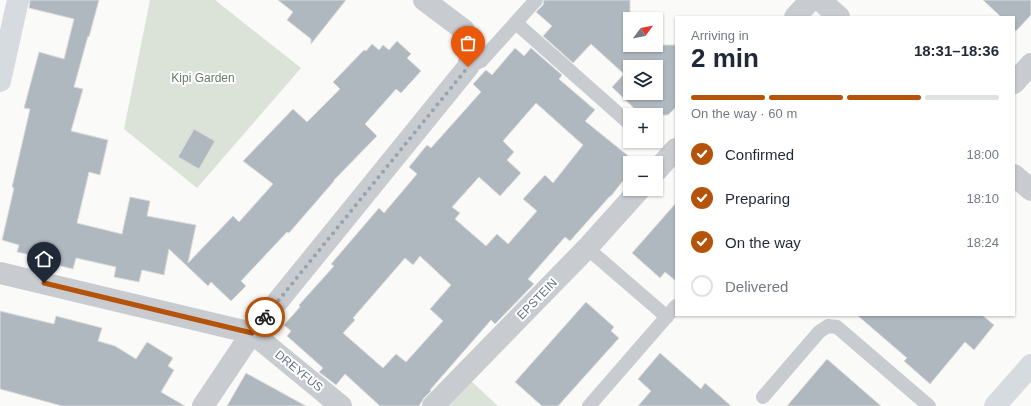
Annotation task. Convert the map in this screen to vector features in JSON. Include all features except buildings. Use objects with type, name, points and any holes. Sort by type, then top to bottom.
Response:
[{"type":"street","points":[[1,72],[18,0]]},
{"type":"street","points":[[203,406],[252,333],[468,67],[472,49],[464,30],[424,0]]},
{"type":"street","points":[[820,0],[838,16]]},
{"type":"street","points":[[1015,82],[1031,64]]},
{"type":"street","points":[[663,163],[675,150]]},
{"type":"street","points":[[1015,176],[1031,190]]},
{"type":"street","name":"EPSTEIN","points":[[433,406],[587,248],[634,196]]},
{"type":"street","name":"DREYFUS","points":[[0,273],[252,333],[341,406]]},
{"type":"street","points":[[995,406],[1031,365]]},
{"type":"lane","points":[[468,67],[481,61],[536,0]]},
{"type":"lane","points":[[516,23],[623,118]]},
{"type":"lane","points":[[587,248],[667,317]]},
{"type":"lane","points":[[589,406],[675,307]]},
{"type":"lane","points":[[763,397],[819,332],[828,326],[837,327],[929,406]]},
{"type":"green space","name":"Kipi Garden","points":[[150,0],[215,0],[301,68],[197,188],[124,129]]},
{"type":"green space","points":[[471,381],[498,406],[448,406]]},
{"type":"way so far","points":[[265,317],[468,67]]},
{"type":"route","points":[[44,283],[252,333],[265,317]]}]
